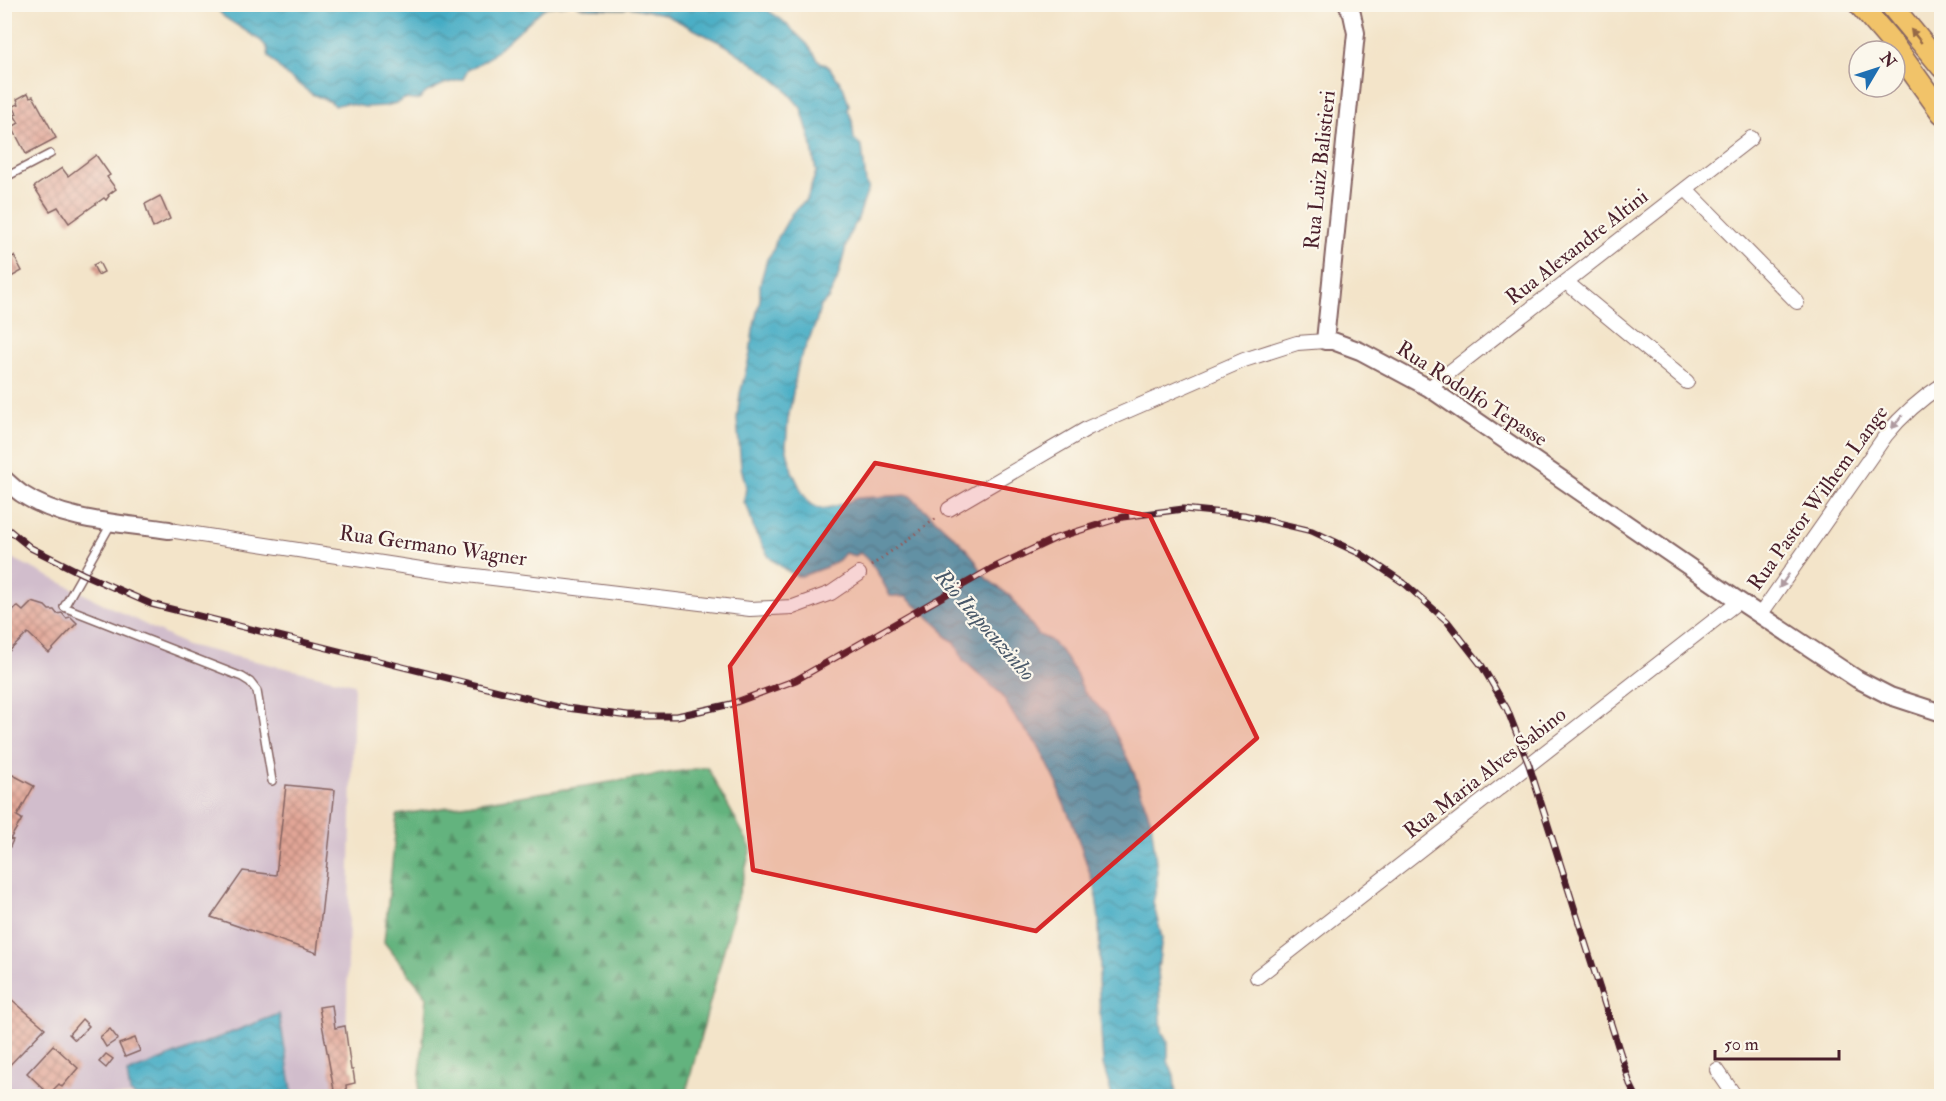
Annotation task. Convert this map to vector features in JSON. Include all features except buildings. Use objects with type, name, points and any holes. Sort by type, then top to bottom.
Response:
[{"type":"highway","points":[[1859,4],[1889,39],[1941,113]]},
{"type":"highway","points":[[1890,4],[1941,67]]},
{"type":"street","name":"Rua Luiz Balistieri","points":[[1325,341],[1356,33],[1352,14],[1347,4]]},
{"type":"street","name":"Rua Alexandre Altini","points":[[1429,388],[1751,138]]},
{"type":"street","points":[[1686,189],[1797,302]]},
{"type":"street","points":[[1566,282],[1687,382]]},
{"type":"street","name":"Rua Rodolfo Tepasse","points":[[949,509],[1088,428],[1244,360],[1297,343],[1333,341],[1360,351],[1429,388],[1857,680],[1890,696],[1941,713]]},
{"type":"street","name":"Rua Pastor Wilhem Lange","points":[[1760,615],[1892,428],[1918,401],[1941,385]]},
{"type":"street","name":"Rua Germano Wagner","points":[[4,479],[22,494],[50,508],[84,518],[434,571],[750,609],[794,607],[831,593],[859,574]]},
{"type":"street","name":"Rua Maria Alves Sabino","points":[[1257,978],[1739,601]]},
{"type":"street","points":[[1718,1070],[1735,1096]]},
{"type":"lane","points":[[4,178],[50,154]]},
{"type":"lane","points":[[113,522],[64,607],[250,682],[257,691],[272,781]]},
{"type":"path","points":[[859,574],[949,509]]},
{"type":"highlighted area","points":[[875,463],[1150,516],[1257,738],[1036,931],[753,870],[730,666]]},
{"type":"shaded area","points":[[4,554],[186,645],[354,684],[345,1096],[5,1096]]},
{"type":"green space","points":[[707,767],[751,848],[685,1096],[418,1096],[427,997],[384,942],[397,815]]},
{"type":"water","points":[[422,4],[568,5],[543,9],[490,57],[468,70],[463,79],[444,84],[427,92],[419,99],[404,99],[385,106],[365,107],[345,103],[335,106],[312,94],[286,75],[269,57],[267,47],[260,40],[224,17],[214,5],[387,7]]},
{"type":"water","name":"Rio Itapocuzinho","points":[[575,5],[760,5],[782,20],[807,44],[819,61],[828,66],[843,86],[849,105],[854,139],[862,146],[866,183],[869,187],[857,221],[849,235],[837,281],[828,299],[820,307],[816,323],[798,365],[788,420],[786,446],[792,471],[809,503],[818,508],[843,504],[857,498],[909,495],[960,542],[986,578],[1010,596],[1039,635],[1050,640],[1061,651],[1076,673],[1084,692],[1106,714],[1133,770],[1151,821],[1157,870],[1157,886],[1153,902],[1162,938],[1158,969],[1162,1032],[1168,1042],[1168,1061],[1174,1076],[1176,1096],[1112,1096],[1103,1064],[1098,980],[1100,971],[1099,919],[1095,888],[1058,785],[1039,747],[1014,716],[1001,694],[963,660],[955,642],[946,637],[941,628],[906,597],[890,596],[873,567],[860,553],[855,556],[845,553],[839,560],[826,567],[797,576],[769,557],[754,530],[744,502],[746,487],[741,467],[737,419],[760,299],[760,284],[767,259],[792,213],[807,199],[816,172],[811,142],[801,108],[784,88],[764,71],[725,45],[664,14],[629,7],[624,9],[588,8]]},
{"type":"water","points":[[279,1014],[293,1096],[135,1096],[130,1092],[127,1073]]},
{"type":"railway","points":[[4,526],[31,548],[151,604],[567,708],[628,716],[677,716],[731,704],[796,680],[991,569],[1056,538],[1123,517],[1183,509],[1244,515],[1312,531],[1361,554],[1404,583],[1447,621],[1482,666],[1507,709],[1529,765],[1630,1084],[1636,1096]]}]
